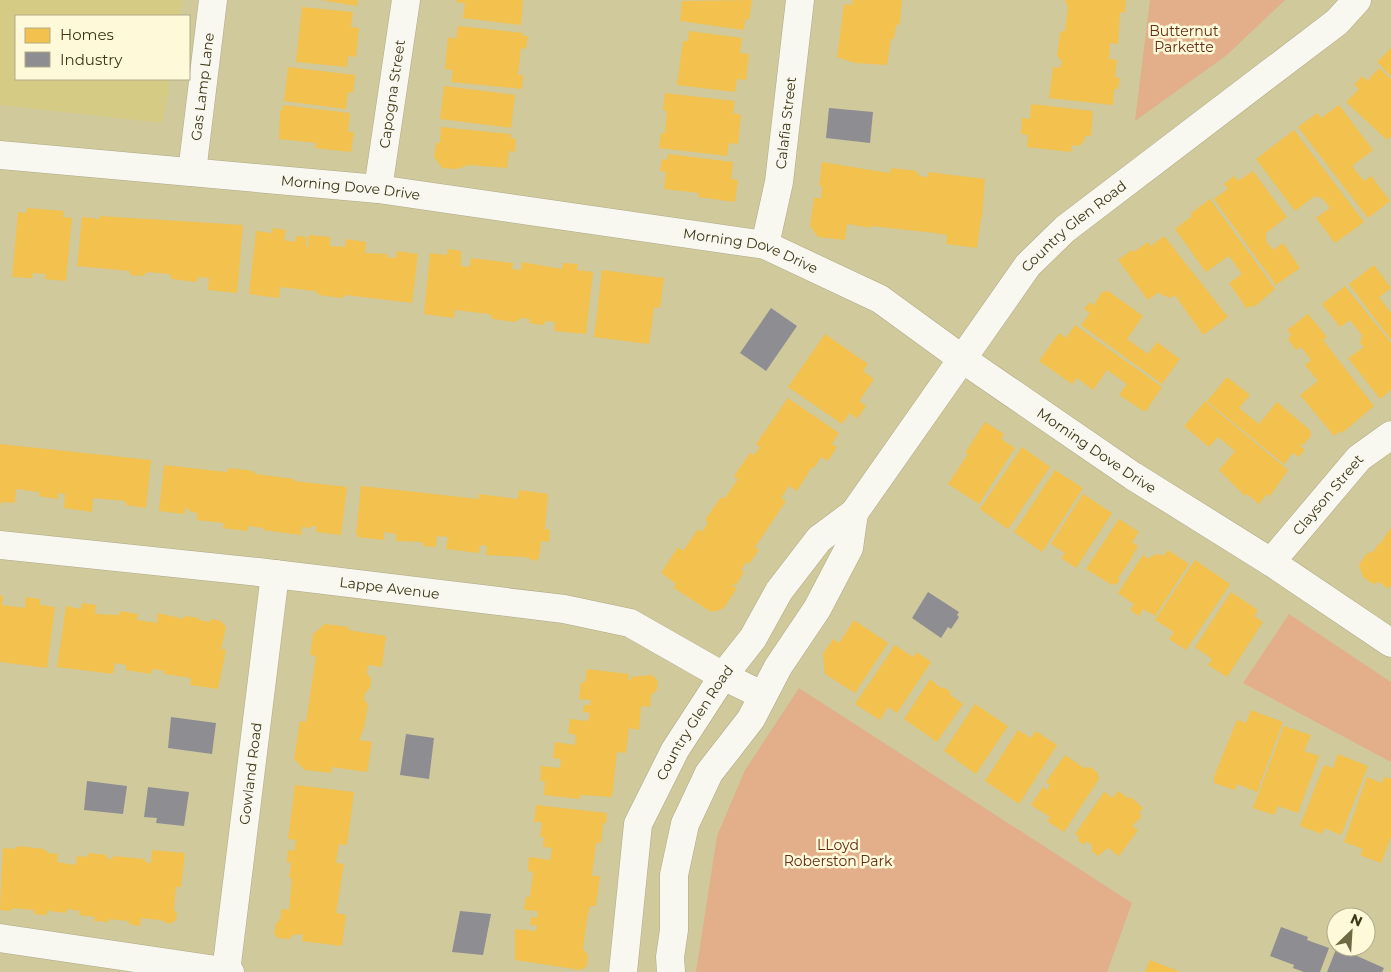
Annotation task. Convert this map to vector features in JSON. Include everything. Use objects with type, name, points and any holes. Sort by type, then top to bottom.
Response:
[{"type":"street","name":"Gas Lamp Lane","points":[[192,172],[213,0]]},
{"type":"street","name":"Capogna Street","points":[[378,189],[406,0]]},
{"type":"street","name":"Calafia Street","points":[[765,245],[779,182],[800,0]]},
{"type":"street","name":"Country Glen Road","points":[[623,972],[638,824],[675,750],[723,676],[753,638],[779,591],[818,539],[854,513],[961,358],[1028,266],[1065,229],[1336,22],[1357,0]]},
{"type":"street","name":"Morning Dove Drive","points":[[0,155],[378,189],[765,245],[880,299],[961,358],[1132,476],[1271,562],[1391,643]]},
{"type":"street","name":"Clayson Street","points":[[1271,562],[1359,458],[1391,436]]},
{"type":"street","name":"Country Glen Road","points":[[671,972],[670,957],[674,930],[674,875],[685,824],[709,772],[751,719],[762,695],[817,609],[849,548],[854,513]]},
{"type":"street","name":"Lappe Avenue","points":[[0,545],[275,574],[555,608],[630,623],[723,676],[762,695]]},
{"type":"street","name":"Gowland Road","points":[[226,972],[275,574]]},
{"type":"street","points":[[0,938],[230,972]]},
{"type":"shaded area","points":[[0,0],[183,0],[180,15],[15,15],[15,80],[170,80],[163,123],[0,105]]},
{"type":"green space","name":"Butternut Parkette","points":[[1150,0],[1285,0],[1227,55],[1135,121]]},
{"type":"green space","points":[[1289,614],[1391,682],[1391,762],[1243,683]]},
{"type":"green space","name":"LLoyd Roberston Park","points":[[799,688],[1132,903],[1107,972],[696,972],[717,836],[745,770]]},
{"type":"building: Homes","points":[[321,0],[358,0],[357,6]]},
{"type":"building: Homes","points":[[457,0],[523,0],[521,25],[463,18],[465,3],[456,2]]},
{"type":"building: Homes","points":[[752,0],[749,20],[745,19],[744,30],[680,21],[682,1]]},
{"type":"building: Homes","points":[[853,0],[902,0],[900,23],[896,26],[894,39],[891,38],[887,65],[855,63],[837,57],[844,4],[852,5]]},
{"type":"building: Homes","points":[[1065,0],[1126,0],[1125,13],[1120,12],[1118,44],[1110,43],[1109,59],[1117,60],[1115,77],[1120,78],[1118,89],[1114,89],[1113,105],[1049,98],[1053,67],[1060,68],[1062,61],[1057,56],[1060,33],[1065,30],[1068,8]]},
{"type":"building: Homes","points":[[302,7],[353,12],[351,27],[359,28],[356,57],[348,56],[347,67],[296,62]]},
{"type":"building: Homes","points":[[458,26],[523,33],[522,36],[528,36],[526,49],[521,48],[518,75],[523,75],[522,89],[451,82],[453,70],[445,69],[448,37],[456,39]]},
{"type":"building: Homes","points":[[689,31],[742,38],[740,53],[749,54],[746,80],[737,79],[735,92],[677,85],[683,41],[688,41]]},
{"type":"building: Homes","points":[[1391,48],[1391,76],[1377,62]]},
{"type":"building: Homes","points":[[288,67],[355,75],[353,93],[348,92],[346,109],[284,101]]},
{"type":"building: Homes","points":[[1379,68],[1391,79],[1391,136],[1387,140],[1346,102],[1359,89],[1354,85],[1362,76],[1367,81]]},
{"type":"building: Homes","points":[[444,86],[515,95],[511,128],[440,119]]},
{"type":"building: Homes","points":[[665,93],[735,101],[733,113],[741,115],[738,144],[729,143],[727,156],[659,148],[661,133],[665,133],[667,111],[663,110]]},
{"type":"building: Homes","points":[[1031,104],[1093,111],[1091,136],[1085,136],[1084,141],[1079,146],[1072,145],[1071,152],[1027,147],[1028,135],[1021,134],[1022,118],[1030,119]]},
{"type":"building: Homes","points":[[283,105],[350,113],[348,132],[354,132],[351,152],[315,148],[316,143],[279,139],[280,110],[283,110]]},
{"type":"building: Homes","points":[[1339,105],[1373,150],[1352,166],[1364,181],[1371,176],[1390,201],[1368,218],[1298,127],[1317,113],[1321,118]]},
{"type":"building: Homes","points":[[441,127],[511,134],[511,138],[516,139],[515,152],[509,151],[507,168],[469,165],[457,169],[442,168],[434,157],[436,143],[440,143]]},
{"type":"building: Homes","points":[[1294,130],[1364,222],[1335,243],[1316,218],[1330,208],[1323,199],[1315,196],[1295,211],[1256,159]]},
{"type":"building: Homes","points":[[668,154],[733,162],[731,179],[738,180],[735,202],[698,197],[699,193],[664,189],[666,172],[660,171],[662,159],[667,160]]},
{"type":"building: Homes","points":[[822,162],[889,173],[892,168],[916,171],[920,176],[928,177],[928,172],[985,179],[982,218],[977,248],[946,244],[947,235],[847,224],[845,240],[818,237],[810,226],[814,198],[821,198],[822,186],[819,186]]},
{"type":"building: Homes","points":[[1253,171],[1287,217],[1266,233],[1266,241],[1273,250],[1283,243],[1300,268],[1276,285],[1214,199],[1228,189],[1224,184],[1234,176],[1238,181]]},
{"type":"building: Homes","points":[[1210,199],[1275,289],[1254,307],[1252,305],[1247,309],[1229,283],[1242,274],[1229,256],[1206,272],[1175,229],[1192,216],[1190,214]]},
{"type":"building: Homes","points":[[27,208],[64,211],[63,217],[72,218],[66,281],[45,279],[46,274],[33,273],[32,278],[12,277],[18,212],[27,213]]},
{"type":"building: Homes","points":[[100,216],[243,225],[237,293],[208,290],[209,278],[199,277],[196,282],[172,279],[169,274],[147,272],[143,276],[130,275],[130,271],[77,266],[82,217],[100,219]]},
{"type":"building: Homes","points":[[273,228],[286,230],[284,240],[295,242],[296,236],[307,237],[306,246],[308,247],[309,235],[330,237],[330,246],[345,247],[346,239],[366,242],[365,253],[387,254],[387,257],[396,258],[397,251],[418,254],[412,303],[346,295],[342,298],[319,295],[315,291],[280,287],[279,298],[249,294],[256,231],[272,233]]},
{"type":"building: Homes","points":[[1164,236],[1228,317],[1203,335],[1175,295],[1171,298],[1159,292],[1148,300],[1118,260],[1148,242],[1151,246]]},
{"type":"building: Homes","points":[[448,249],[461,251],[461,266],[470,267],[471,258],[513,263],[512,269],[521,270],[522,262],[562,269],[563,263],[578,264],[577,270],[593,272],[586,334],[554,331],[555,322],[546,321],[543,325],[529,323],[530,319],[521,318],[515,322],[493,319],[489,314],[455,310],[454,318],[424,314],[430,253],[447,255]]},
{"type":"building: Homes","points":[[1374,265],[1391,288],[1379,297],[1391,313],[1391,340],[1349,284]]},
{"type":"building: Homes","points":[[602,270],[664,278],[660,308],[654,307],[649,344],[594,337]]},
{"type":"building: Homes","points":[[1345,286],[1391,343],[1391,390],[1380,399],[1348,358],[1364,347],[1360,343],[1362,335],[1350,320],[1340,327],[1322,304]]},
{"type":"building: Homes","points":[[1108,291],[1143,316],[1127,339],[1148,354],[1157,342],[1180,359],[1162,384],[1081,325],[1090,313],[1084,309],[1090,302],[1095,306],[1102,292]]},
{"type":"building: Homes","points":[[1308,314],[1327,337],[1323,340],[1374,406],[1342,433],[1341,431],[1334,436],[1300,395],[1318,381],[1305,365],[1311,360],[1301,347],[1296,350],[1288,339],[1291,335],[1287,330]]},
{"type":"building: Homes","points":[[1075,325],[1162,387],[1145,412],[1119,395],[1127,384],[1107,370],[1093,390],[1077,378],[1072,384],[1039,361],[1059,333],[1066,338]]},
{"type":"building: Homes","points":[[825,334],[868,364],[863,371],[874,379],[859,401],[866,406],[857,419],[850,413],[842,424],[788,387]]},
{"type":"building: Homes","points":[[1227,377],[1250,395],[1239,408],[1259,424],[1277,402],[1310,430],[1311,436],[1303,445],[1299,445],[1305,450],[1299,457],[1293,453],[1284,464],[1207,401]]},
{"type":"building: Homes","points":[[788,398],[839,433],[832,444],[837,447],[828,461],[821,457],[814,468],[812,467],[797,491],[789,486],[781,498],[786,501],[755,547],[759,550],[749,564],[746,562],[741,570],[744,572],[736,585],[733,584],[732,586],[737,588],[723,609],[711,612],[674,588],[676,584],[661,573],[678,547],[683,551],[698,529],[702,532],[708,522],[705,520],[721,497],[724,499],[738,479],[734,476],[750,453],[754,455],[760,447],[756,444]]},
{"type":"building: Homes","points":[[1205,401],[1288,470],[1270,496],[1267,494],[1259,504],[1247,494],[1245,496],[1219,470],[1235,451],[1218,437],[1209,447],[1184,426]]},
{"type":"building: Homes","points":[[985,422],[1004,434],[1001,439],[1015,448],[979,504],[948,484],[968,454],[965,453]]},
{"type":"building: Homes","points":[[0,444],[151,460],[146,508],[126,505],[126,501],[93,498],[92,512],[64,508],[65,494],[58,493],[58,499],[39,496],[39,492],[16,489],[15,503],[2,502],[0,506]]},
{"type":"building: Homes","points":[[1022,447],[1050,467],[1008,529],[980,509]]},
{"type":"building: Homes","points":[[164,465],[226,472],[230,468],[253,471],[256,474],[294,479],[294,481],[347,487],[341,535],[316,532],[316,526],[311,526],[311,528],[302,527],[301,535],[248,526],[247,531],[223,528],[224,523],[197,520],[197,513],[189,511],[189,509],[185,508],[185,514],[159,511]]},
{"type":"building: Homes","points":[[1055,470],[1083,488],[1042,552],[1014,532]]},
{"type":"building: Homes","points":[[361,486],[479,499],[479,494],[518,499],[519,490],[548,494],[545,529],[550,530],[549,542],[541,541],[539,558],[536,561],[525,557],[486,555],[487,546],[480,545],[479,553],[446,549],[448,537],[437,536],[436,547],[423,546],[423,542],[396,541],[396,534],[384,532],[384,540],[357,537]]},
{"type":"building: Homes","points":[[1083,494],[1112,513],[1076,568],[1061,558],[1065,553],[1051,544]]},
{"type":"building: Homes","points":[[1119,519],[1139,532],[1132,542],[1138,546],[1118,578],[1120,580],[1116,585],[1114,583],[1112,585],[1086,569]]},
{"type":"building: Homes","points":[[1391,528],[1391,585],[1388,589],[1379,582],[1373,584],[1363,577],[1359,565],[1367,553],[1373,552],[1380,544]]},
{"type":"building: Homes","points":[[1168,550],[1189,564],[1155,616],[1143,609],[1139,616],[1130,610],[1134,604],[1118,593],[1143,555],[1149,559],[1151,556],[1161,554],[1164,556]]},
{"type":"building: Homes","points":[[1195,560],[1230,584],[1186,650],[1169,639],[1174,632],[1155,620]]},
{"type":"building: Homes","points":[[1231,592],[1258,610],[1254,616],[1263,622],[1227,677],[1208,665],[1212,659],[1195,647]]},
{"type":"building: Homes","points":[[0,595],[3,596],[2,605],[25,608],[26,597],[40,599],[40,605],[55,607],[47,668],[0,662]]},
{"type":"building: Homes","points":[[82,603],[96,605],[95,614],[119,615],[120,611],[138,614],[137,620],[157,623],[158,613],[184,619],[184,616],[199,618],[199,620],[209,622],[212,619],[221,621],[226,627],[221,649],[226,650],[218,689],[190,685],[191,678],[164,674],[165,671],[152,669],[151,674],[126,670],[126,665],[115,663],[113,674],[57,667],[66,606],[81,609]]},
{"type":"building: Homes","points":[[854,620],[888,643],[855,693],[825,674],[823,654],[833,639],[839,643]]},
{"type":"building: Homes","points":[[325,624],[349,627],[348,630],[386,636],[382,667],[368,665],[367,673],[371,679],[370,688],[365,693],[364,699],[368,705],[364,727],[359,740],[372,742],[367,772],[332,767],[331,773],[305,770],[294,759],[300,721],[306,722],[316,656],[310,655],[313,634]]},
{"type":"building: Homes","points":[[895,645],[913,657],[917,652],[931,662],[897,713],[888,707],[880,720],[855,704]]},
{"type":"building: Homes","points":[[587,669],[629,674],[628,680],[631,680],[631,677],[652,675],[658,681],[657,690],[651,695],[650,707],[641,706],[639,730],[629,728],[626,753],[617,752],[612,797],[581,795],[580,799],[544,795],[545,781],[540,781],[541,766],[560,768],[561,759],[553,758],[555,742],[575,745],[576,735],[568,733],[570,719],[588,721],[590,713],[583,712],[584,705],[590,705],[591,700],[579,699],[581,682],[585,683]]},
{"type":"building: Homes","points":[[930,679],[942,689],[943,687],[951,692],[949,694],[963,704],[937,742],[904,719]]},
{"type":"building: Homes","points":[[975,704],[1008,726],[976,774],[944,751]]},
{"type":"building: Homes","points":[[1251,710],[1283,722],[1257,792],[1237,784],[1235,790],[1214,783],[1214,777],[1237,720],[1246,723]]},
{"type":"building: Homes","points":[[1284,726],[1311,735],[1304,751],[1319,756],[1298,813],[1278,806],[1274,815],[1253,808]]},
{"type":"building: Homes","points":[[1018,730],[1031,738],[1036,731],[1057,745],[1019,804],[985,781]]},
{"type":"building: Homes","points":[[1338,754],[1368,766],[1341,835],[1324,828],[1322,834],[1300,826],[1324,765],[1333,768]]},
{"type":"building: Homes","points":[[1065,755],[1084,768],[1090,767],[1097,772],[1099,779],[1064,832],[1047,821],[1050,817],[1031,805],[1043,787],[1047,790],[1050,785],[1046,782]]},
{"type":"building: Homes","points":[[1367,777],[1382,783],[1384,777],[1391,779],[1391,837],[1381,863],[1360,855],[1363,849],[1344,842]]},
{"type":"building: Homes","points":[[295,785],[354,792],[347,845],[339,844],[336,863],[344,864],[336,913],[346,915],[342,946],[302,941],[303,934],[293,935],[289,939],[278,938],[274,934],[282,909],[289,910],[292,878],[289,878],[291,863],[287,862],[288,850],[294,851],[296,840],[288,839]]},
{"type":"building: Homes","points":[[1118,791],[1130,799],[1131,797],[1143,808],[1139,813],[1142,816],[1132,826],[1138,830],[1119,856],[1108,848],[1098,856],[1092,851],[1092,845],[1086,841],[1084,845],[1077,840],[1079,837],[1075,834],[1104,792],[1113,798]]},
{"type":"building: Homes","points":[[536,805],[607,813],[606,823],[603,823],[601,843],[596,843],[592,876],[600,876],[596,906],[590,906],[587,919],[583,949],[588,955],[587,966],[581,970],[515,960],[515,929],[536,931],[537,925],[530,925],[531,917],[537,918],[538,911],[524,910],[526,897],[530,897],[533,872],[528,871],[529,857],[550,860],[552,848],[543,847],[544,837],[540,837],[542,822],[534,822]]},
{"type":"building: Homes","points":[[18,846],[44,849],[48,853],[58,854],[57,862],[76,865],[77,856],[88,857],[88,853],[107,855],[107,859],[113,859],[113,856],[145,859],[145,862],[151,863],[152,850],[185,853],[181,887],[176,887],[174,910],[177,913],[176,920],[170,924],[160,920],[141,918],[140,926],[129,924],[129,921],[109,919],[109,922],[94,921],[95,917],[79,915],[80,911],[67,909],[66,913],[49,911],[48,908],[47,915],[34,914],[34,910],[12,908],[11,911],[0,910],[3,848],[14,849]]},
{"type":"building: Homes","points":[[1150,960],[1178,971],[1178,972],[1145,972]]},
{"type":"building: Industry","points":[[829,108],[873,112],[870,143],[826,138]]},
{"type":"building: Industry","points":[[771,308],[797,326],[766,371],[740,353]]},
{"type":"building: Industry","points":[[928,592],[959,612],[957,615],[959,617],[951,629],[948,627],[941,638],[912,618]]},
{"type":"building: Industry","points":[[171,717],[216,723],[212,754],[168,748]]},
{"type":"building: Industry","points":[[406,734],[434,738],[429,779],[400,775]]},
{"type":"building: Industry","points":[[87,781],[127,786],[123,814],[84,810]]},
{"type":"building: Industry","points":[[148,787],[189,792],[184,826],[156,823],[157,818],[144,817]]},
{"type":"building: Industry","points":[[460,911],[491,914],[483,955],[452,952]]},
{"type":"building: Industry","points":[[1281,927],[1308,937],[1307,940],[1326,947],[1326,956],[1320,972],[1304,972],[1293,968],[1294,965],[1270,956]]},
{"type":"building: Industry","points":[[1333,957],[1359,957],[1384,968],[1382,972],[1327,972]]}]
